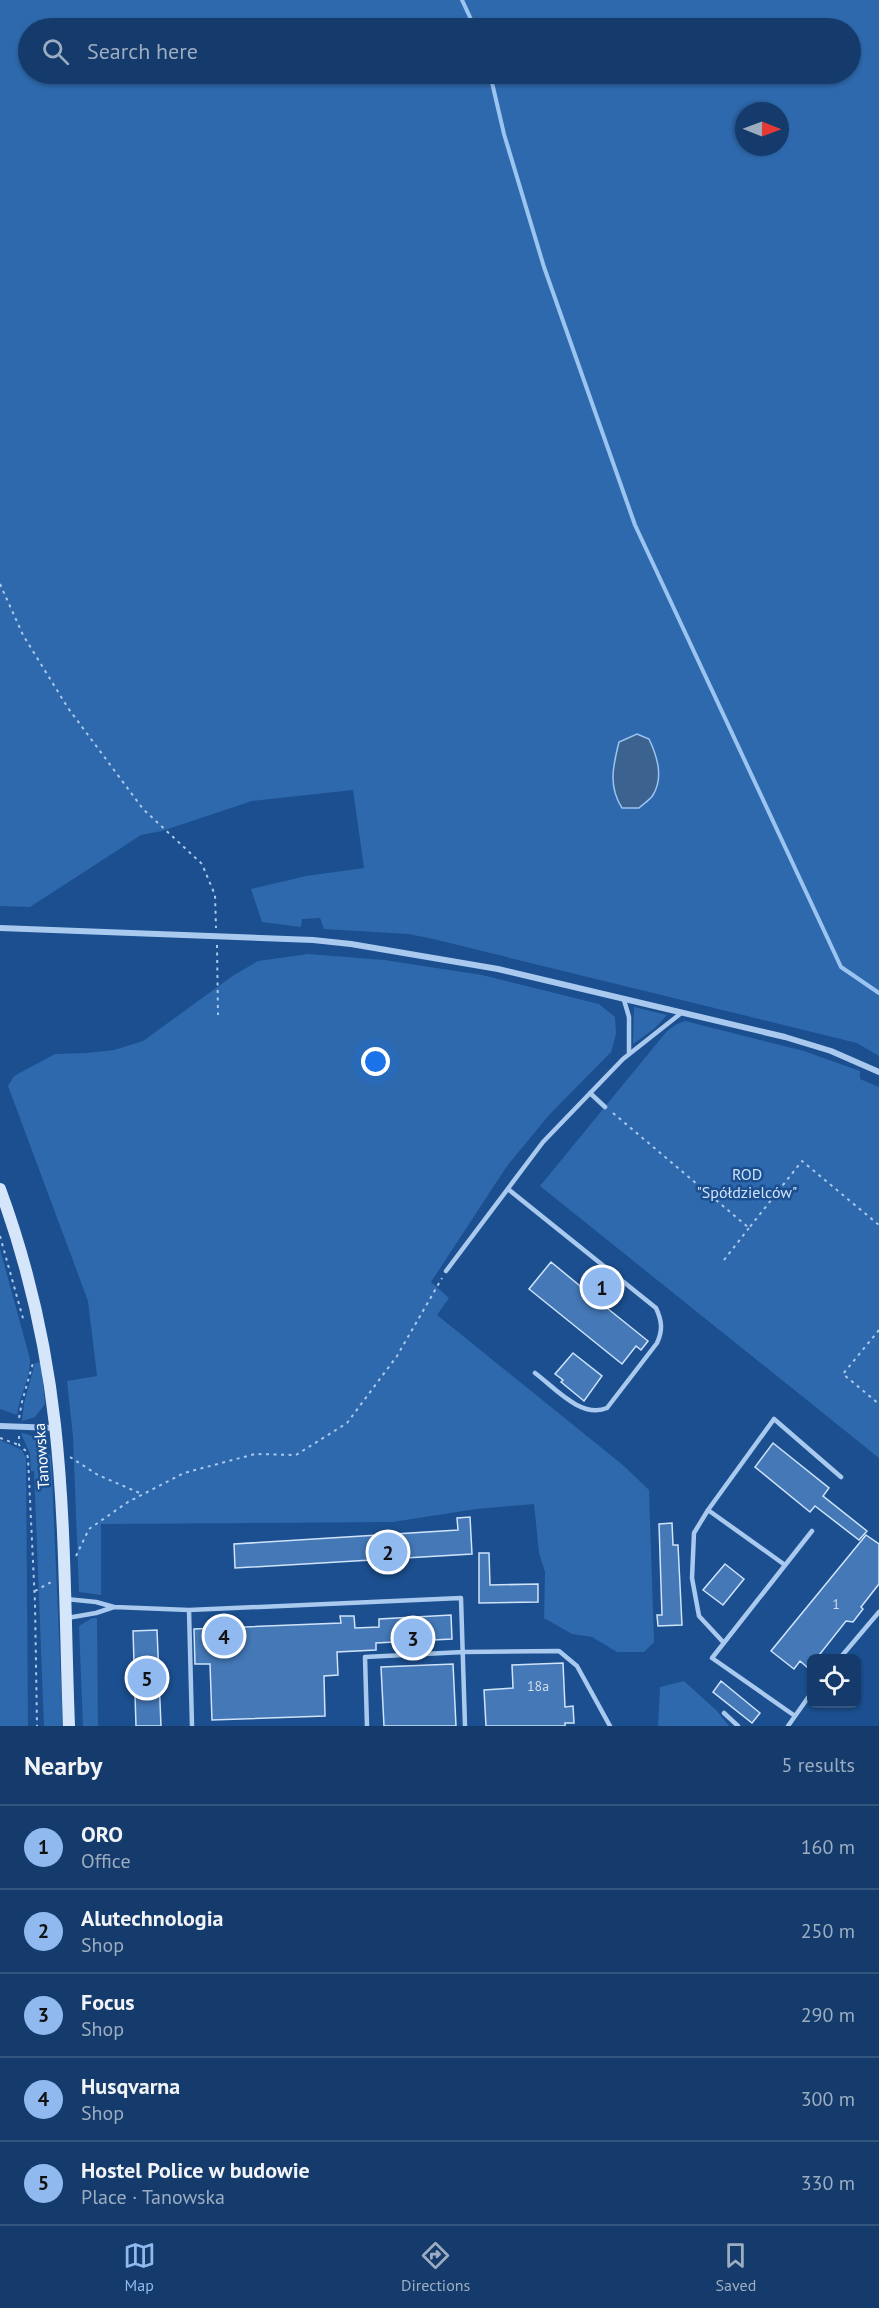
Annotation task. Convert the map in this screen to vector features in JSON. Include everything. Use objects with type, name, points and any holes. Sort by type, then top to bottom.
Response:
[{"type":"main road","name":"Tanowska","points":[[0,1190],[20,1249],[38,1317],[56,1428],[69,1726]]},
{"type":"street","points":[[0,928],[332,942],[433,956],[498,969],[810,1044],[879,1072]]},
{"type":"street","points":[[0,1426],[56,1428]]},
{"type":"lane","points":[[624,1000],[629,1017],[629,1054]]},
{"type":"lane","points":[[446,1271],[543,1142],[629,1054],[680,1014]]},
{"type":"lane","points":[[590,1093],[605,1107]]},
{"type":"lane","points":[[508,1190],[656,1308],[661,1318],[662,1332],[657,1343],[607,1408],[595,1411],[578,1406],[535,1372]]},
{"type":"lane","points":[[724,1643],[699,1616],[692,1578],[694,1533],[708,1510],[774,1419],[841,1477]]},
{"type":"lane","points":[[708,1510],[785,1565]]},
{"type":"lane","points":[[795,1716],[712,1659],[812,1531]]},
{"type":"lane","points":[[64,1599],[96,1602],[114,1607],[189,1610],[462,1598],[465,1726]]},
{"type":"lane","points":[[64,1618],[96,1613],[114,1607]]},
{"type":"lane","points":[[189,1610],[192,1726]]},
{"type":"lane","points":[[844,1654],[879,1612]]},
{"type":"lane","points":[[367,1726],[365,1657],[463,1652],[559,1651],[577,1666],[610,1726]]},
{"type":"lane","points":[[789,1726],[807,1699]]},
{"type":"lane","points":[[724,1713],[738,1726]]},
{"type":"path","points":[[0,584],[23,635],[68,708],[143,809],[202,864],[216,895],[218,1015]]},
{"type":"path","points":[[605,1107],[749,1228]]},
{"type":"path","points":[[724,1260],[802,1161],[879,1225]]},
{"type":"path","points":[[0,1236],[15,1283],[25,1326]]},
{"type":"path","points":[[35,1591],[69,1572],[89,1529],[142,1494],[184,1473],[255,1454],[296,1455],[347,1423],[397,1356],[446,1271]]},
{"type":"path","points":[[879,1330],[843,1374],[879,1404]]},
{"type":"path","points":[[19,1445],[20,1409],[32,1371],[32,1360]]},
{"type":"path","points":[[0,1438],[27,1450],[35,1591],[37,1726]]},
{"type":"path","points":[[57,1449],[98,1475],[142,1494]]},
{"type":"green space","points":[[0,0],[879,0],[879,1056],[857,1043],[429,938],[408,934],[324,929],[320,918],[302,919],[301,927],[262,922],[251,889],[306,876],[364,868],[353,790],[252,801],[162,831],[141,835],[30,907],[0,906]]},
{"type":"green space","points":[[308,954],[384,960],[482,975],[599,1004],[615,1017],[616,1034],[611,1052],[550,1114],[507,1166],[431,1282],[449,1298],[437,1315],[624,1466],[649,1490],[654,1642],[644,1652],[617,1652],[592,1637],[572,1634],[544,1618],[545,1572],[539,1553],[534,1504],[476,1509],[393,1522],[101,1524],[101,1595],[79,1592],[73,1437],[67,1381],[97,1376],[88,1301],[8,1086],[14,1076],[55,1054],[114,1050],[143,1041],[234,975],[258,961]]},
{"type":"green space","points":[[634,1007],[667,1015],[654,1029],[633,1044]]},
{"type":"green space","name":"ROD \"Spółdzielców\"","points":[[685,1021],[804,1051],[860,1071],[860,1079],[879,1087],[879,1458],[540,1186],[667,1031]]},
{"type":"green space","points":[[0,1249],[30,1359],[29,1373],[17,1415],[0,1409]]},
{"type":"green space","points":[[41,1362],[45,1404],[35,1417],[22,1421],[24,1403],[35,1363]]},
{"type":"green space","points":[[21,1433],[39,1440],[51,1456],[63,1726],[44,1726],[34,1471],[31,1471],[30,1454]]},
{"type":"green space","points":[[0,1440],[22,1450],[26,1458],[28,1726],[0,1726]]},
{"type":"green space","points":[[92,1618],[97,1618],[98,1726],[83,1726],[79,1626]]},
{"type":"green space","points":[[684,1681],[717,1711],[729,1726],[658,1726],[660,1687]]},
{"type":"shaded area","points":[[637,734],[649,739],[655,752],[658,781],[652,797],[639,808],[622,808],[613,784],[615,759],[619,742]]},
{"type":"building","points":[[551,1262],[585,1290],[599,1273],[616,1287],[602,1304],[648,1341],[641,1350],[636,1346],[622,1364],[529,1289]]},
{"type":"building","points":[[573,1353],[602,1376],[584,1401],[555,1374]]},
{"type":"building","points":[[773,1443],[829,1488],[823,1496],[867,1531],[859,1540],[815,1506],[810,1512],[755,1467]]},
{"type":"building","points":[[470,1517],[472,1554],[235,1568],[234,1544],[458,1530],[457,1518]]},
{"type":"building","points":[[672,1523],[673,1545],[678,1545],[682,1625],[658,1626],[657,1615],[662,1615],[659,1524]]},
{"type":"building","points":[[866,1535],[879,1544],[879,1584],[861,1607],[863,1609],[853,1622],[846,1621],[820,1654],[807,1654],[807,1667],[800,1661],[794,1669],[771,1651]]},
{"type":"building","points":[[479,1553],[489,1553],[490,1585],[538,1584],[538,1602],[479,1603]]},
{"type":"building","points":[[725,1564],[744,1579],[723,1605],[703,1590]]},
{"type":"building","points":[[451,1615],[452,1639],[376,1643],[376,1650],[337,1652],[338,1675],[324,1676],[325,1716],[212,1720],[210,1664],[195,1664],[194,1629],[341,1623],[340,1616],[354,1616],[355,1628],[379,1627],[379,1619]]},
{"type":"building","points":[[157,1630],[161,1726],[136,1726],[133,1631]]},
{"type":"building","points":[[563,1663],[565,1707],[573,1706],[574,1723],[565,1723],[565,1726],[486,1726],[484,1690],[513,1688],[512,1665]]},
{"type":"building","points":[[453,1664],[456,1726],[384,1726],[381,1667]]},
{"type":"building","points":[[721,1681],[760,1713],[752,1723],[713,1692]]},
{"type":"waterway","points":[[462,0],[470,18]]},
{"type":"waterway","points":[[492,84],[504,134],[544,267],[635,525],[841,967],[879,993]]},
{"type":"place","name":"ORO","points":[[602,1287]]},
{"type":"place","name":"Alutechnologia","points":[[388,1552]]},
{"type":"place","name":"Husqvarna","points":[[224,1636]]},
{"type":"place","name":"Focus","points":[[413,1638]]},
{"type":"place","name":"Hostel Police w budowie","points":[[147,1678]]}]
